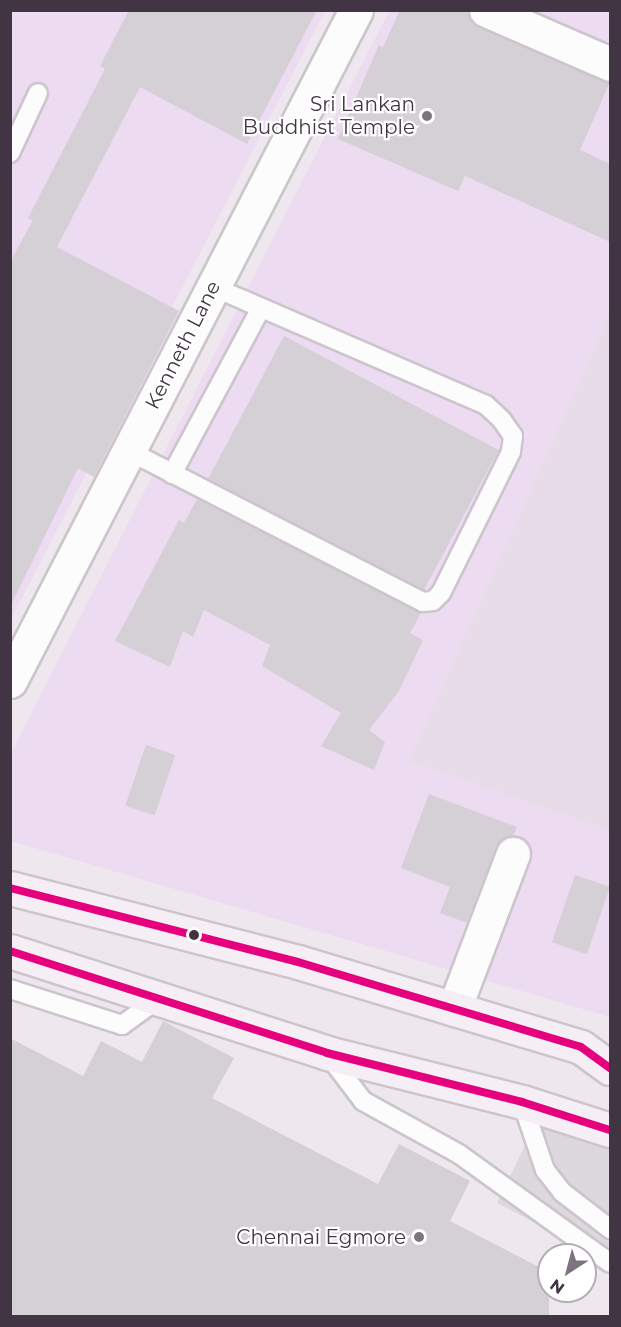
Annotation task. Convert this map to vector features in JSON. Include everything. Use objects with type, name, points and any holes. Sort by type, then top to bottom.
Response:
[{"type":"main road","points":[[10,888],[298,962],[581,1047],[610,1068]]},
{"type":"main road","points":[[10,951],[327,1053],[522,1102],[610,1130]]},
{"type":"street","name":"Kenneth Lane","points":[[10,681],[356,10]]},
{"type":"street","points":[[486,10],[610,64]]},
{"type":"street","points":[[454,1009],[513,854]]},
{"type":"lane","points":[[10,153],[38,93]]},
{"type":"lane","points":[[129,451],[423,602],[433,601],[441,593],[511,452],[513,436],[486,405],[213,287]]},
{"type":"lane","points":[[172,474],[261,308]]},
{"type":"lane","points":[[10,989],[122,1025],[158,999]]},
{"type":"lane","points":[[327,1053],[363,1101],[459,1154],[610,1263]]},
{"type":"lane","points":[[522,1102],[545,1170],[610,1255]]},
{"type":"lane","points":[[562,1192],[610,1229]]},
{"type":"shaded area","points":[[11,11],[325,11],[11,619]]},
{"type":"shaded area","points":[[389,11],[610,11],[610,312],[408,761],[610,831],[610,1017],[11,841],[10,755]]},
{"type":"shaded area","points":[[610,312],[610,831],[408,761]]},
{"type":"shaded area","points":[[537,1121],[610,1141],[610,1261],[597,1254],[597,1243],[575,1243],[497,1203]]},
{"type":"building","points":[[129,10],[317,10],[247,144],[140,87],[57,247],[179,311],[94,477],[78,468],[10,607],[10,262],[33,220],[28,218],[105,69],[100,66]]},
{"type":"building","points":[[400,10],[465,10],[479,27],[610,82],[580,150],[610,164],[610,242],[465,176],[458,191],[338,139],[379,45],[383,47]]},
{"type":"building","points":[[284,336],[499,450],[423,593],[208,479]]},
{"type":"building","points":[[197,499],[421,613],[410,633],[423,640],[399,691],[369,730],[385,742],[374,770],[321,746],[341,713],[262,666],[270,645],[204,610],[193,637],[183,631],[170,667],[115,641],[179,520],[184,523]]},
{"type":"building","points":[[146,745],[175,755],[154,816],[125,806]]},
{"type":"building","points":[[429,794],[517,827],[513,836],[502,839],[496,847],[467,923],[440,913],[450,887],[401,868]]},
{"type":"building","points":[[575,875],[610,887],[587,954],[552,942]]},
{"type":"building","points":[[163,1021],[234,1058],[212,1098],[378,1184],[399,1144],[470,1181],[450,1221],[537,1266],[537,1303],[549,1303],[549,1317],[10,1317],[10,1038],[83,1076],[101,1041],[142,1062]]},
{"type":"transit line","points":[[10,888],[298,962],[581,1047],[610,1068]]},
{"type":"transit line","points":[[10,951],[327,1053],[522,1102],[610,1130]]},
{"type":"place","name":"Sri Lankan Buddhist Temple","points":[[427,116]]},
{"type":"place","name":"Chennai Egmore","points":[[419,1237]]}]
